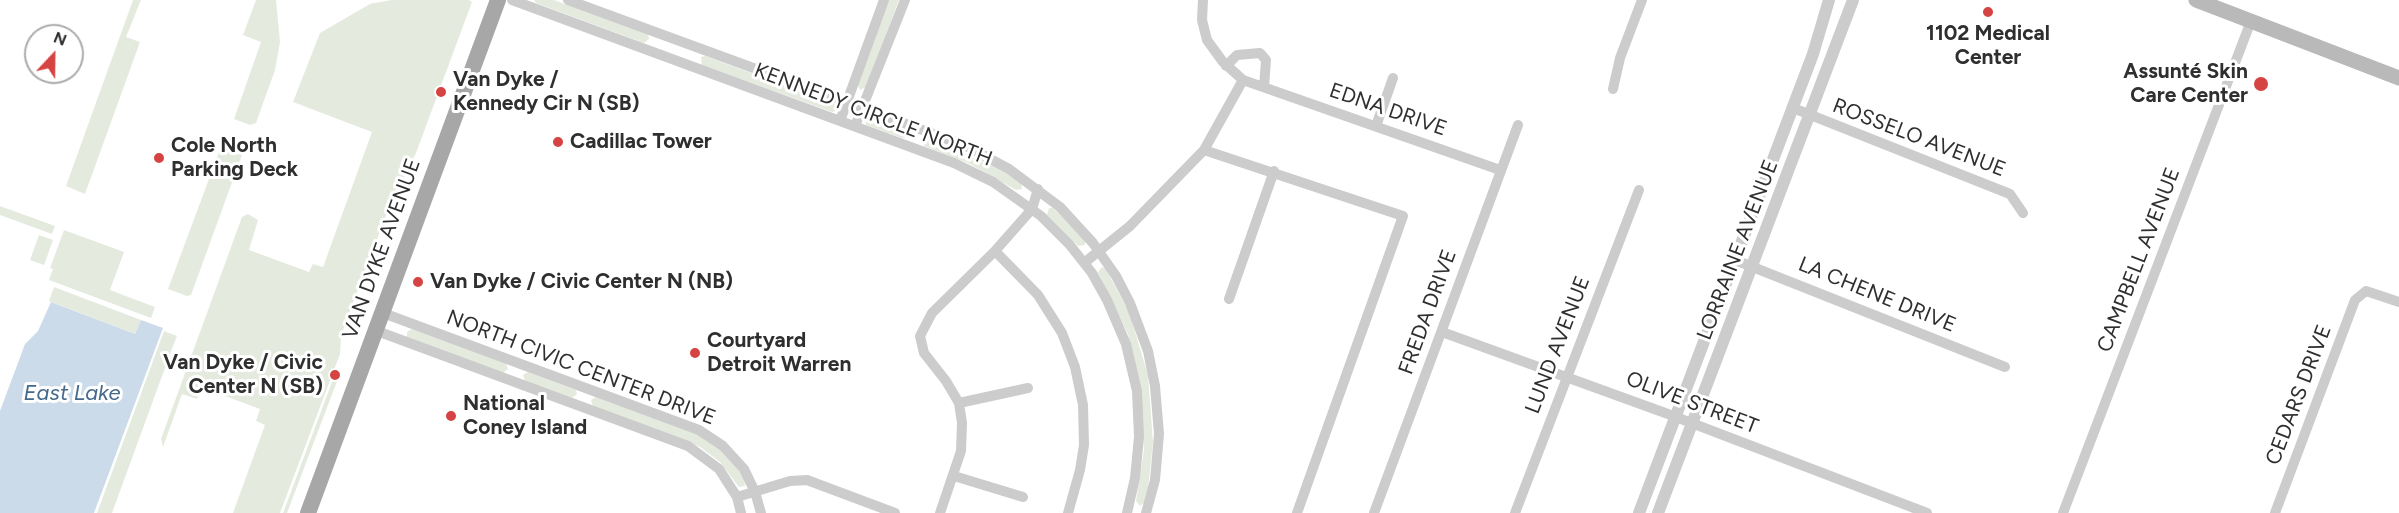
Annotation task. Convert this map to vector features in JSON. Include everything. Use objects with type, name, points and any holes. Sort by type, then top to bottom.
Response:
[{"type":"main road","name":"VAN DYKE AVENUE","points":[[308,513],[498,0]]},
{"type":"main road","points":[[2196,0],[2399,78]]},
{"type":"street","name":"KENNEDY CIRCLE NORTH","points":[[512,0],[912,147],[986,178],[1032,209],[1063,237],[1084,263],[1107,300],[1120,328],[1137,392],[1139,437],[1129,512]]},
{"type":"street","name":"KENNEDY CIRCLE NORTH","points":[[568,0],[919,128],[980,153],[1038,189],[1078,224],[1100,252],[1123,289],[1148,351],[1155,386],[1159,426],[1157,464],[1146,513]]},
{"type":"street","points":[[840,121],[884,0]]},
{"type":"street","points":[[855,126],[905,0]]},
{"type":"street","points":[[1084,263],[1100,252],[1151,206],[1204,150],[1243,80],[1226,66],[1207,40],[1203,30],[1203,0]]},
{"type":"street","points":[[1613,89],[1620,58],[1642,0]]},
{"type":"street","name":"LORRAINE AVENUE","points":[[1639,513],[1793,108],[1817,43],[1829,0]]},
{"type":"street","name":"LORRAINE AVENUE","points":[[1659,513],[1853,0]]},
{"type":"street","name":"CAMPBELL AVENUE","points":[[2063,513],[2251,21]]},
{"type":"street","points":[[654,53],[661,34]]},
{"type":"street","points":[[690,66],[696,47]]},
{"type":"street","points":[[1226,66],[1237,55],[1260,53],[1266,60],[1264,87]]},
{"type":"street","points":[[1376,126],[1393,78]]},
{"type":"street","name":"EDNA DRIVE","points":[[1243,80],[1500,170]]},
{"type":"street","name":"ROSSELO AVENUE","points":[[1793,108],[2010,194],[2023,213]]},
{"type":"street","name":"FREDA DRIVE","points":[[1374,513],[1518,125]]},
{"type":"street","points":[[912,147],[919,128]]},
{"type":"street","points":[[1204,150],[1274,171],[1403,216],[1297,513]]},
{"type":"street","points":[[1229,299],[1274,171]]},
{"type":"street","points":[[940,513],[954,476],[963,438],[959,403],[946,381],[924,353],[920,336],[932,313],[995,251],[1032,209],[1038,189]]},
{"type":"street","name":"LUND AVENUE","points":[[1515,513],[1639,190]]},
{"type":"street","points":[[995,251],[1038,295],[1062,333],[1075,367],[1083,405],[1084,445],[1068,513]]},
{"type":"street","name":"LA CHENE DRIVE","points":[[1735,260],[2005,367]]},
{"type":"street","name":"CEDARS DRIVE","points":[[2275,513],[2355,300],[2362,293],[2372,292],[2399,302]]},
{"type":"street","name":"NORTH CIVIC CENTER DRIVE","points":[[383,313],[699,430],[718,441],[735,458],[755,492],[761,513]]},
{"type":"street","name":"NORTH CIVIC CENTER DRIVE","points":[[376,331],[688,446],[719,469],[736,497],[741,513]]},
{"type":"street","name":"OLIVE STREET","points":[[1442,332],[1693,423],[1927,513]]},
{"type":"street","points":[[959,403],[1028,387]]},
{"type":"street","points":[[954,476],[1023,497]]},
{"type":"street","points":[[736,497],[790,482],[807,480],[895,513]]},
{"type":"shaded area","points":[[133,0],[141,0],[126,37],[140,42],[85,194],[66,186]]},
{"type":"shaded area","points":[[256,0],[276,0],[280,42],[275,70],[256,123],[250,125],[234,119],[261,42],[243,35]]},
{"type":"shaded area","points":[[391,0],[469,0],[472,2],[416,153],[390,205],[348,316],[341,336],[340,354],[280,513],[233,513],[265,425],[256,421],[260,409],[201,387],[197,399],[182,394],[163,447],[161,439],[242,217],[248,214],[258,220],[249,250],[309,272],[313,264],[323,267],[372,132],[293,102],[320,33],[370,4]]},
{"type":"shaded area","points":[[534,0],[554,0],[648,34],[649,39],[644,43],[536,3]]},
{"type":"shaded area","points":[[889,0],[899,0],[866,87],[860,90],[857,84]]},
{"type":"shaded area","points":[[705,56],[835,104],[836,111],[832,112],[702,65],[701,57]]},
{"type":"shaded area","points":[[869,116],[905,129],[906,137],[902,138],[866,125],[865,118]]},
{"type":"shaded area","points":[[225,136],[246,144],[191,295],[187,296],[168,289]]},
{"type":"shaded area","points":[[927,137],[995,167],[1021,182],[1022,189],[1016,190],[968,163],[924,146],[923,139]]},
{"type":"shaded area","points":[[0,206],[55,226],[52,234],[0,215]]},
{"type":"shaded area","points":[[1049,208],[1053,208],[1074,228],[1085,241],[1085,245],[1078,246],[1047,215]]},
{"type":"shaded area","points":[[64,230],[124,252],[110,290],[155,307],[151,318],[49,280],[53,269],[50,268]]},
{"type":"shaded area","points":[[39,235],[53,240],[44,265],[30,260]]},
{"type":"shaded area","points":[[1102,267],[1106,269],[1129,312],[1148,375],[1153,442],[1148,489],[1144,503],[1140,506],[1136,501],[1144,450],[1141,388],[1128,334],[1098,272]]},
{"type":"shaded area","points":[[54,287],[141,320],[135,334],[49,301]]},
{"type":"shaded area","points":[[412,329],[506,363],[508,369],[503,373],[407,337],[407,332]]},
{"type":"shaded area","points":[[164,331],[177,336],[112,513],[97,513]]},
{"type":"shaded area","points":[[528,372],[576,390],[577,394],[572,398],[525,381],[523,375]]},
{"type":"shaded area","points":[[335,374],[339,376],[287,513],[283,513]]},
{"type":"shaded area","points":[[596,397],[702,436],[723,451],[744,477],[745,486],[739,487],[720,462],[700,447],[593,406],[591,400]]},
{"type":"water","name":"East Lake","points":[[51,302],[135,334],[141,320],[163,328],[94,513],[0,513],[0,411],[25,344],[38,331]]},
{"type":"place","name":"1102 Medical Center","points":[[1988,12]]},
{"type":"place","name":"Assunté Skin Care Center","points":[[2261,84]]},
{"type":"place","name":"Van Dyke / Kennedy Cir N (SB)","points":[[441,92]]},
{"type":"place","name":"Cadillac Tower","points":[[558,142]]},
{"type":"place","name":"Cole North Parking Deck","points":[[159,158]]},
{"type":"place","name":"Van Dyke / Civic Center N (NB)","points":[[418,282]]},
{"type":"place","name":"Courtyard Detroit Warren","points":[[695,353]]},
{"type":"place","name":"Van Dyke / Civic Center N (SB)","points":[[335,375]]},
{"type":"place","name":"National Coney Island","points":[[451,416]]}]
